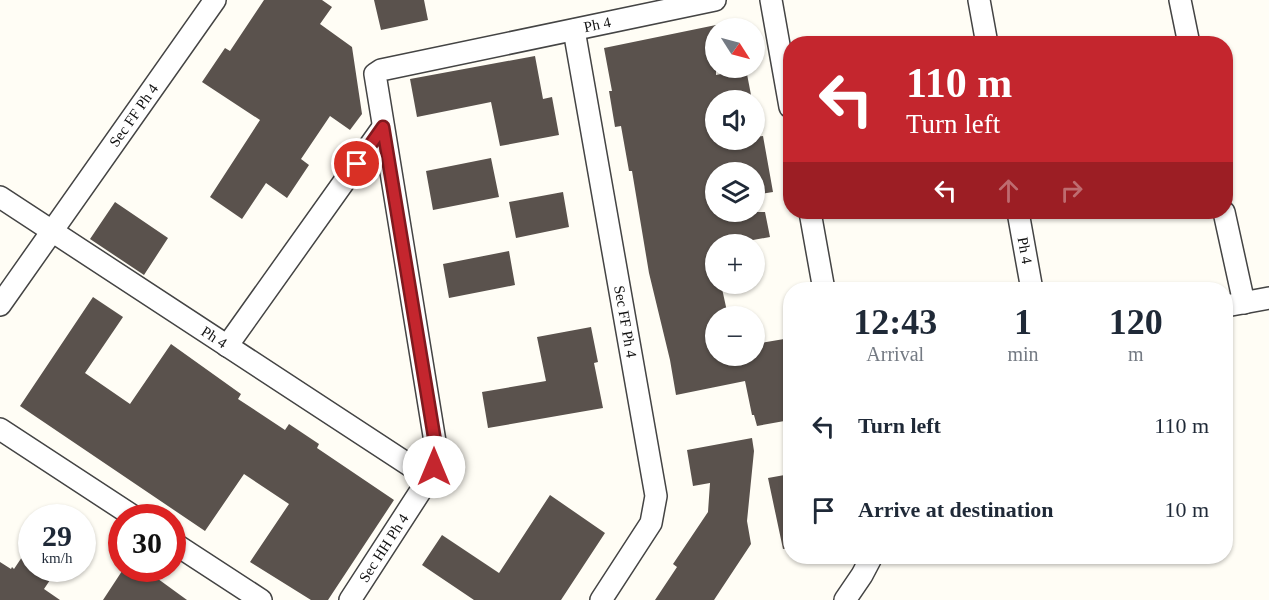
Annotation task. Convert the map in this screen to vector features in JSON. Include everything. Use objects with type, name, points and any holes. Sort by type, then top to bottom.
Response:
[{"type":"street","name":"Sec FF Ph 4","points":[[51,230],[215,0]]},
{"type":"street","name":"Ph 4","points":[[375,74],[381,70],[715,0]]},
{"type":"street","points":[[771,0],[783,68]]},
{"type":"street","points":[[979,0],[986,36]]},
{"type":"street","points":[[1180,0],[1187,36]]},
{"type":"street","name":"Sec FF Ph 4","points":[[574,30],[656,496],[651,523],[601,600]]},
{"type":"street","name":"Sec HH Ph 4","points":[[350,600],[429,478],[437,454],[375,74]]},
{"type":"street","points":[[227,346],[383,127]]},
{"type":"street","name":"Ph 4","points":[[0,197],[429,478]]},
{"type":"street","points":[[811,219],[823,282]]},
{"type":"street","name":"Ph 4","points":[[1019,219],[1031,282]]},
{"type":"street","points":[[1225,219],[1232,282]]},
{"type":"street","points":[[0,305],[51,230]]},
{"type":"street","points":[[1234,304],[1269,298]]},
{"type":"street","points":[[0,429],[115,504]]},
{"type":"street","points":[[186,551],[261,600]]},
{"type":"street","points":[[845,600],[868,564]]},
{"type":"building","points":[[264,0],[322,0],[332,7],[320,24],[352,47],[362,114],[350,130],[330,116],[301,159],[309,165],[287,198],[266,183],[242,219],[210,197],[260,120],[202,82],[225,48],[230,51]]},
{"type":"building","points":[[374,0],[424,0],[428,20],[381,30]]},
{"type":"building","points":[[705,27],[705,78],[748,78],[750,90],[705,90],[705,150],[765,150],[765,147],[773,192],[765,193],[765,162],[705,162],[705,222],[765,222],[765,212],[770,237],[765,238],[765,234],[705,234],[705,294],[723,294],[726,306],[705,306],[705,366],[765,366],[765,342],[783,339],[783,421],[757,426],[754,415],[752,415],[745,381],[676,395],[649,273],[632,171],[629,171],[621,126],[615,127],[609,91],[612,91],[604,48]]},
{"type":"building","points":[[535,56],[543,99],[552,97],[559,135],[500,146],[491,102],[417,117],[410,79]]},
{"type":"building","points":[[491,158],[499,197],[433,210],[426,171]]},
{"type":"building","points":[[563,192],[569,227],[516,238],[509,202]]},
{"type":"building","points":[[115,202],[168,238],[144,275],[90,239]]},
{"type":"building","points":[[509,251],[515,285],[449,298],[443,264]]},
{"type":"building","points":[[93,297],[123,317],[85,373],[130,404],[171,344],[241,394],[238,399],[285,430],[289,424],[319,444],[317,448],[394,500],[328,600],[311,600],[250,562],[289,504],[244,474],[205,531],[186,518],[186,504],[165,504],[20,406]]},
{"type":"building","points":[[591,327],[598,362],[594,363],[603,408],[488,428],[482,392],[546,381],[537,337]]},
{"type":"building","points":[[752,438],[754,451],[747,521],[751,544],[714,600],[655,600],[677,567],[673,564],[708,512],[710,483],[693,486],[687,450]]},
{"type":"building","points":[[783,475],[783,549],[768,478]]},
{"type":"building","points":[[550,495],[605,533],[561,600],[474,600],[422,565],[442,535],[499,573]]},
{"type":"building","points":[[0,562],[14,569],[18,563],[18,582],[49,582],[44,589],[60,600],[0,600]]},
{"type":"building","points":[[115,582],[162,582],[187,600],[103,600]]},
{"type":"route","points":[[357,164],[383,127],[437,454],[434,467]]}]
